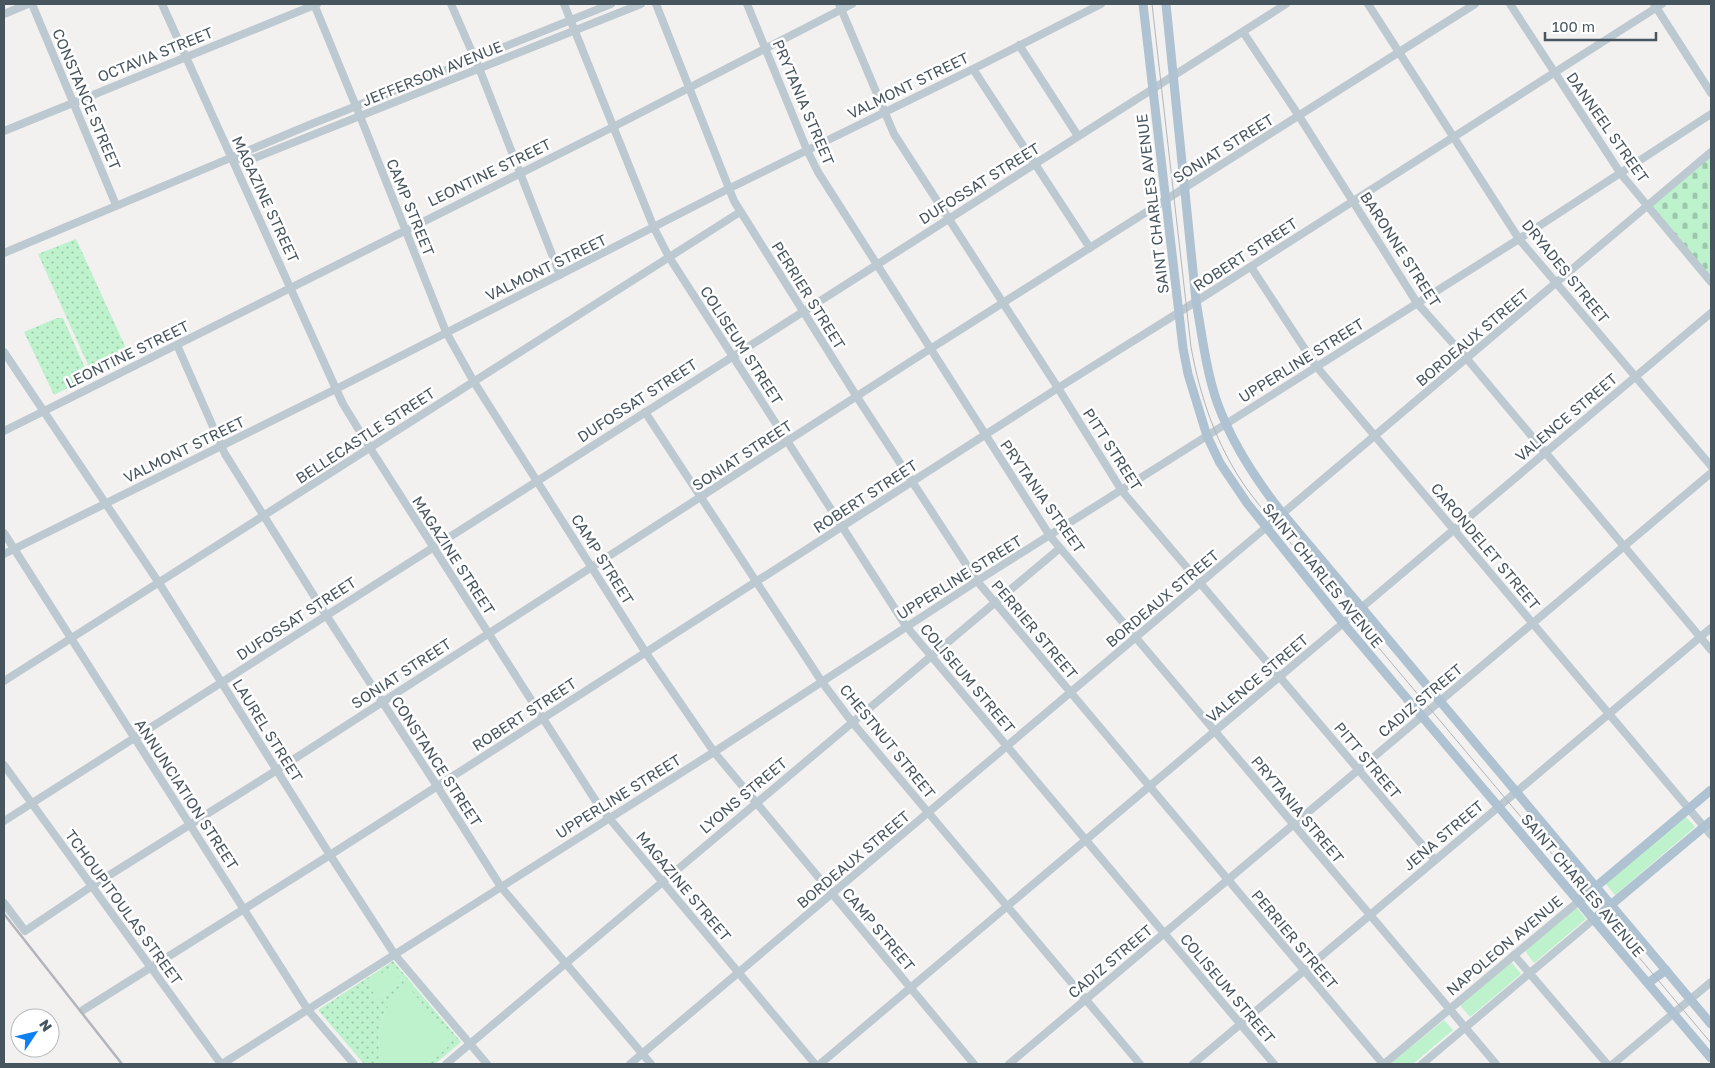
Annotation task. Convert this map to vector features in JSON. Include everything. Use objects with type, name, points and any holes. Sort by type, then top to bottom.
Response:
[{"type":"main road","name":"SAINT CHARLES AVENUE","points":[[1143,4],[1178,313],[1188,374],[1207,436],[1220,463],[1266,528],[1343,623],[1711,1058]]},
{"type":"main road","name":"SAINT CHARLES AVENUE","points":[[1166,4],[1196,301],[1217,402],[1226,424],[1250,470],[1283,514],[1711,1024]]},
{"type":"main road","name":"NAPOLEON AVENUE","points":[[1579,901],[1711,790]]},
{"type":"main road","points":[[1594,919],[1708,824]]},
{"type":"main road","points":[[1648,983],[1666,970]]},
{"type":"street","points":[[4,14],[28,4]]},
{"type":"street","name":"CONSTANCE STREET","points":[[32,4],[116,205]]},
{"type":"street","name":"MAGAZINE STREET","points":[[162,4],[336,389],[370,448],[608,818],[815,1064]]},
{"type":"street","name":"OCTAVIA STREET","points":[[4,131],[315,4]]},
{"type":"street","name":"CAMP STREET","points":[[315,4],[446,332],[474,382],[646,653],[714,752],[974,1064]]},
{"type":"street","points":[[451,4],[475,57],[560,275]]},
{"type":"street","name":"COLISEUM STREET","points":[[564,4],[654,228],[669,257],[906,626],[1274,1064]]},
{"type":"street","name":"JEFFERSON AVENUE","points":[[4,253],[475,57],[611,4]]},
{"type":"street","name":"JEFFERSON AVENUE","points":[[232,158],[247,161],[641,4]]},
{"type":"street","name":"PERRIER STREET","points":[[656,4],[728,189],[740,212],[976,581],[1383,1064]]},
{"type":"street","name":"PRYTANIA STREET","points":[[747,4],[806,150],[818,172],[1050,536],[1496,1064]]},
{"type":"street","name":"LEONTINE STREET","points":[[4,431],[613,127],[840,7],[852,4]]},
{"type":"street","name":"VALMONT STREET","points":[[4,554],[336,389],[728,189],[973,69],[1100,4]]},
{"type":"street","name":"DUFOSSAT STREET","points":[[4,821],[1286,4]]},
{"type":"street","name":"DRYADES STREET","points":[[1368,4],[1519,238],[1711,466]]},
{"type":"street","name":"SONIAT STREET","points":[[4,903],[25,931],[92,886],[383,702],[930,349],[1476,4]]},
{"type":"street","name":"DANNEEL STREET","points":[[1510,4],[1620,174],[1711,282]]},
{"type":"street","points":[[1657,5],[1711,93]]},
{"type":"street","name":"ROBERT STREET","points":[[83,1010],[330,855],[1058,388],[1251,267],[1657,5]]},
{"type":"street","name":"PITT STREET","points":[[840,7],[894,134],[1058,388],[1122,491],[1435,860]]},
{"type":"street","name":"BARONNE STREET","points":[[1243,32],[1354,201],[1417,303],[1467,359],[1711,650]]},
{"type":"street","points":[[1019,45],[1078,136]]},
{"type":"street","points":[[973,69],[1090,248]]},
{"type":"street","name":"UPPERLINE STREET","points":[[221,1064],[501,888],[976,581],[1122,491],[1711,114]]},
{"type":"street","name":"BORDEAUX STREET","points":[[630,1064],[1071,694],[1711,152]]},
{"type":"street","name":"BELLECASTLE STREET","points":[[4,681],[740,212]]},
{"type":"street","name":"CARONDELET STREET","points":[[1251,267],[1316,366],[1689,808],[1708,824],[1711,835]]},
{"type":"street","name":"VALENCE STREET","points":[[820,1064],[1711,313]]},
{"type":"street","name":"CONSTANCE STREET","points":[[177,345],[221,446],[326,616],[501,888],[651,1064]]},
{"type":"street","name":"LAUREL STREET","points":[[4,352],[159,583],[395,955],[487,1064]]},
{"type":"street","name":"CHESTNUT STREET","points":[[645,412],[822,682],[852,722],[1140,1064]]},
{"type":"street","name":"CADIZ STREET","points":[[1009,1064],[1711,473]]},
{"type":"street","name":"ANNUNCIATION STREET","points":[[4,533],[308,1010],[354,1064]]},
{"type":"street","name":"LYONS STREET","points":[[446,1064],[1060,548]]},
{"type":"street","name":"JENA STREET","points":[[1193,1064],[1711,628]]},
{"type":"street","name":"TCHOUPITOULAS STREET","points":[[4,765],[221,1064]]},
{"type":"street","name":"NAPOLEON AVENUE","points":[[1383,1064],[1579,901]]},
{"type":"street","points":[[1422,1064],[1594,919]]},
{"type":"street","points":[[1514,955],[1607,1064]]},
{"type":"street","points":[[1613,1064],[1711,982]]},
{"type":"green space","points":[[1711,152],[1711,282],[1648,207]]},
{"type":"green space","points":[[76,239],[130,357],[93,376],[38,254]]},
{"type":"green space","points":[[57,318],[63,318],[89,377],[54,395],[24,332]]},
{"type":"green space","points":[[1685,816],[1695,827],[1615,895],[1605,883]]},
{"type":"green space","points":[[1576,907],[1586,919],[1534,963],[1525,951]]},
{"type":"green space","points":[[393,961],[461,1042],[435,1064],[429,1064],[451,1044],[451,1040],[408,986],[392,1001],[382,1020],[379,1031],[379,1053],[382,1064],[364,1064],[318,1010]],"holes":[[[392,967],[402,983],[377,999],[367,982]]]},
{"type":"green space","points":[[1511,962],[1521,974],[1470,1017],[1460,1005]]},
{"type":"green space","points":[[392,966],[402,983],[377,999],[366,982]]},
{"type":"green space","points":[[408,985],[451,1040],[452,1044],[429,1064],[382,1064],[379,1053],[379,1031],[382,1020],[392,1001]]},
{"type":"green space","points":[[1444,1020],[1453,1030],[1413,1064],[1394,1064],[1392,1062]]},
{"type":"tram line","points":[[1152,4],[1191,347],[1199,384],[1211,421],[1236,473],[1273,522],[1711,1043]]},
{"type":"railway","points":[[4,914],[122,1064]]}]
